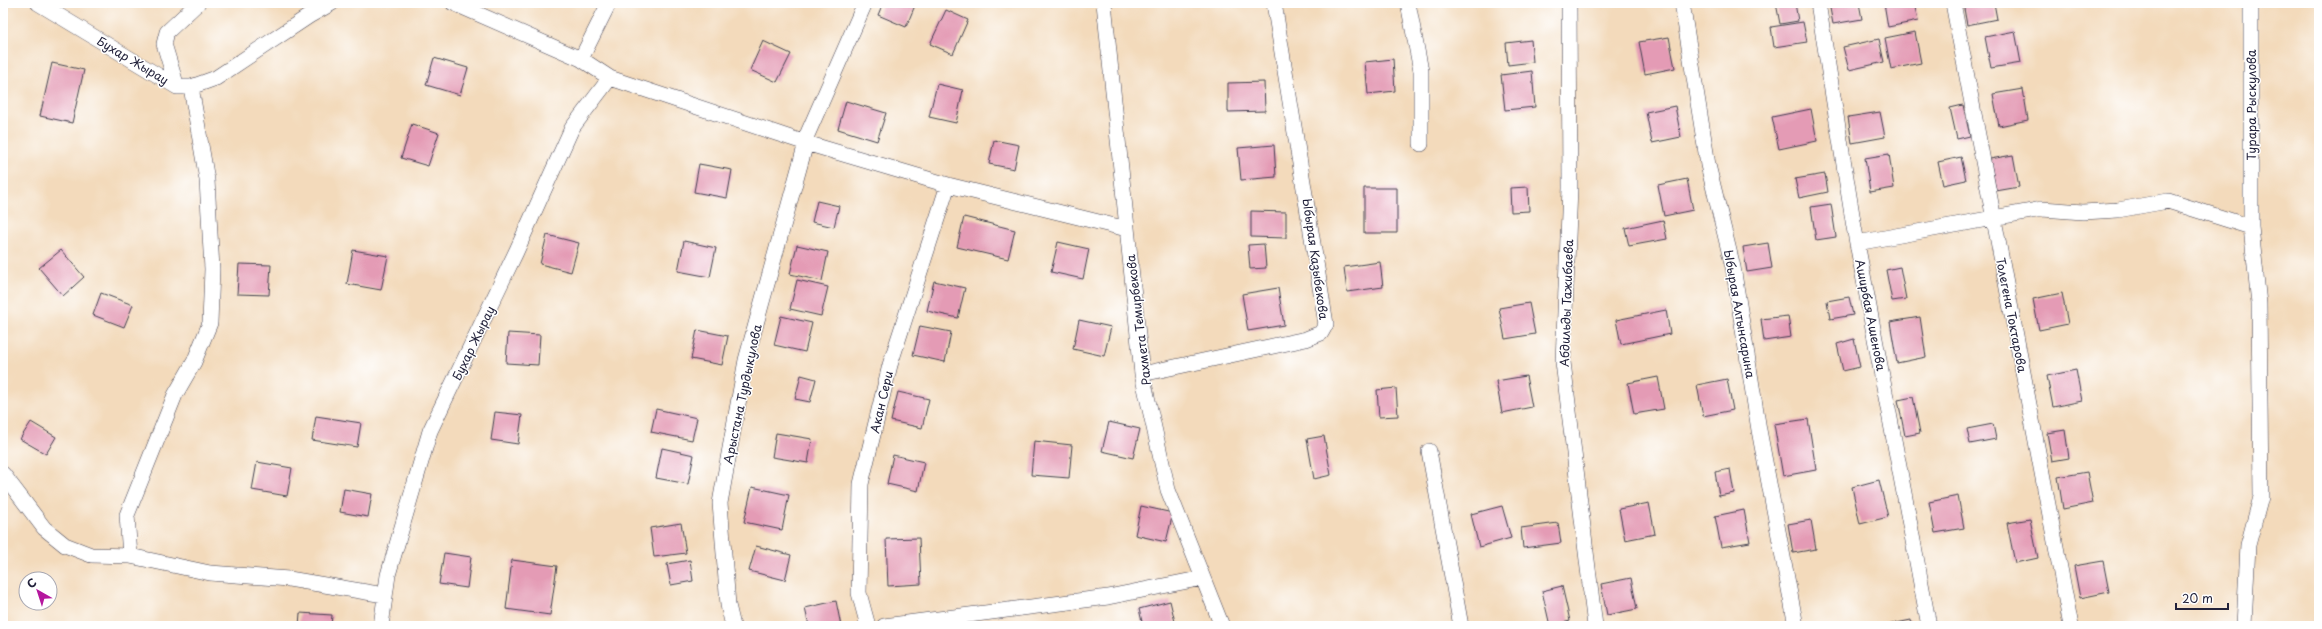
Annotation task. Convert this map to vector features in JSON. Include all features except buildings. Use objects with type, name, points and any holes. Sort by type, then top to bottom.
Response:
[{"type":"street","name":"Бухар Жырау","points":[[38,3],[184,87]]},
{"type":"street","points":[[130,556],[127,515],[175,395],[194,362],[210,323],[212,269],[208,180],[184,87],[164,44],[164,37],[167,32],[198,3]]},
{"type":"street","points":[[184,87],[216,78],[309,16],[332,3]]},
{"type":"street","points":[[452,3],[582,59],[610,78],[805,142],[948,185],[1127,228]]},
{"type":"street","points":[[582,59],[609,3]]},
{"type":"street","name":"Арыстана Турдыкулова","points":[[732,626],[728,605],[720,503],[746,360],[805,142],[865,3]]},
{"type":"street","name":"Рахмета Темирбекова","points":[[1104,3],[1142,374],[1168,490],[1222,626]]},
{"type":"street","name":"Ыбырая Казыбекова","points":[[1142,374],[1306,339],[1320,333],[1326,324],[1274,3]]},
{"type":"street","points":[[1408,3],[1421,71],[1421,144]]},
{"type":"street","name":"Абдильды Тажибаева","points":[[1569,3],[1570,188],[1563,362],[1595,626]]},
{"type":"street","name":"Ыбырая Алтынсарина","points":[[1682,3],[1708,165],[1733,267],[1760,437],[1796,626]]},
{"type":"street","name":"Аширбая Ашенова","points":[[1818,3],[1857,243],[1929,626]]},
{"type":"street","name":"Толегена Токтарова","points":[[1953,3],[2071,626]]},
{"type":"street","name":"Турара Рыскулова","points":[[2244,626],[2248,545],[2261,497],[2259,304],[2251,226],[2251,3]]},
{"type":"street","name":"Бухар Жырау","points":[[381,626],[384,595],[388,575],[430,431],[516,252],[572,128],[610,78]]},
{"type":"street","name":"Акан Сери","points":[[868,626],[859,593],[861,484],[890,365],[948,185]]},
{"type":"street","points":[[1857,243],[2042,209],[2083,212],[2118,210],[2168,201],[2251,226]]},
{"type":"street","points":[[1429,451],[1461,626]]},
{"type":"street","points":[[3,474],[44,528],[65,545],[91,555],[130,556],[210,573],[289,579],[384,595]]},
{"type":"street","points":[[884,626],[1108,597],[1204,578]]}]
